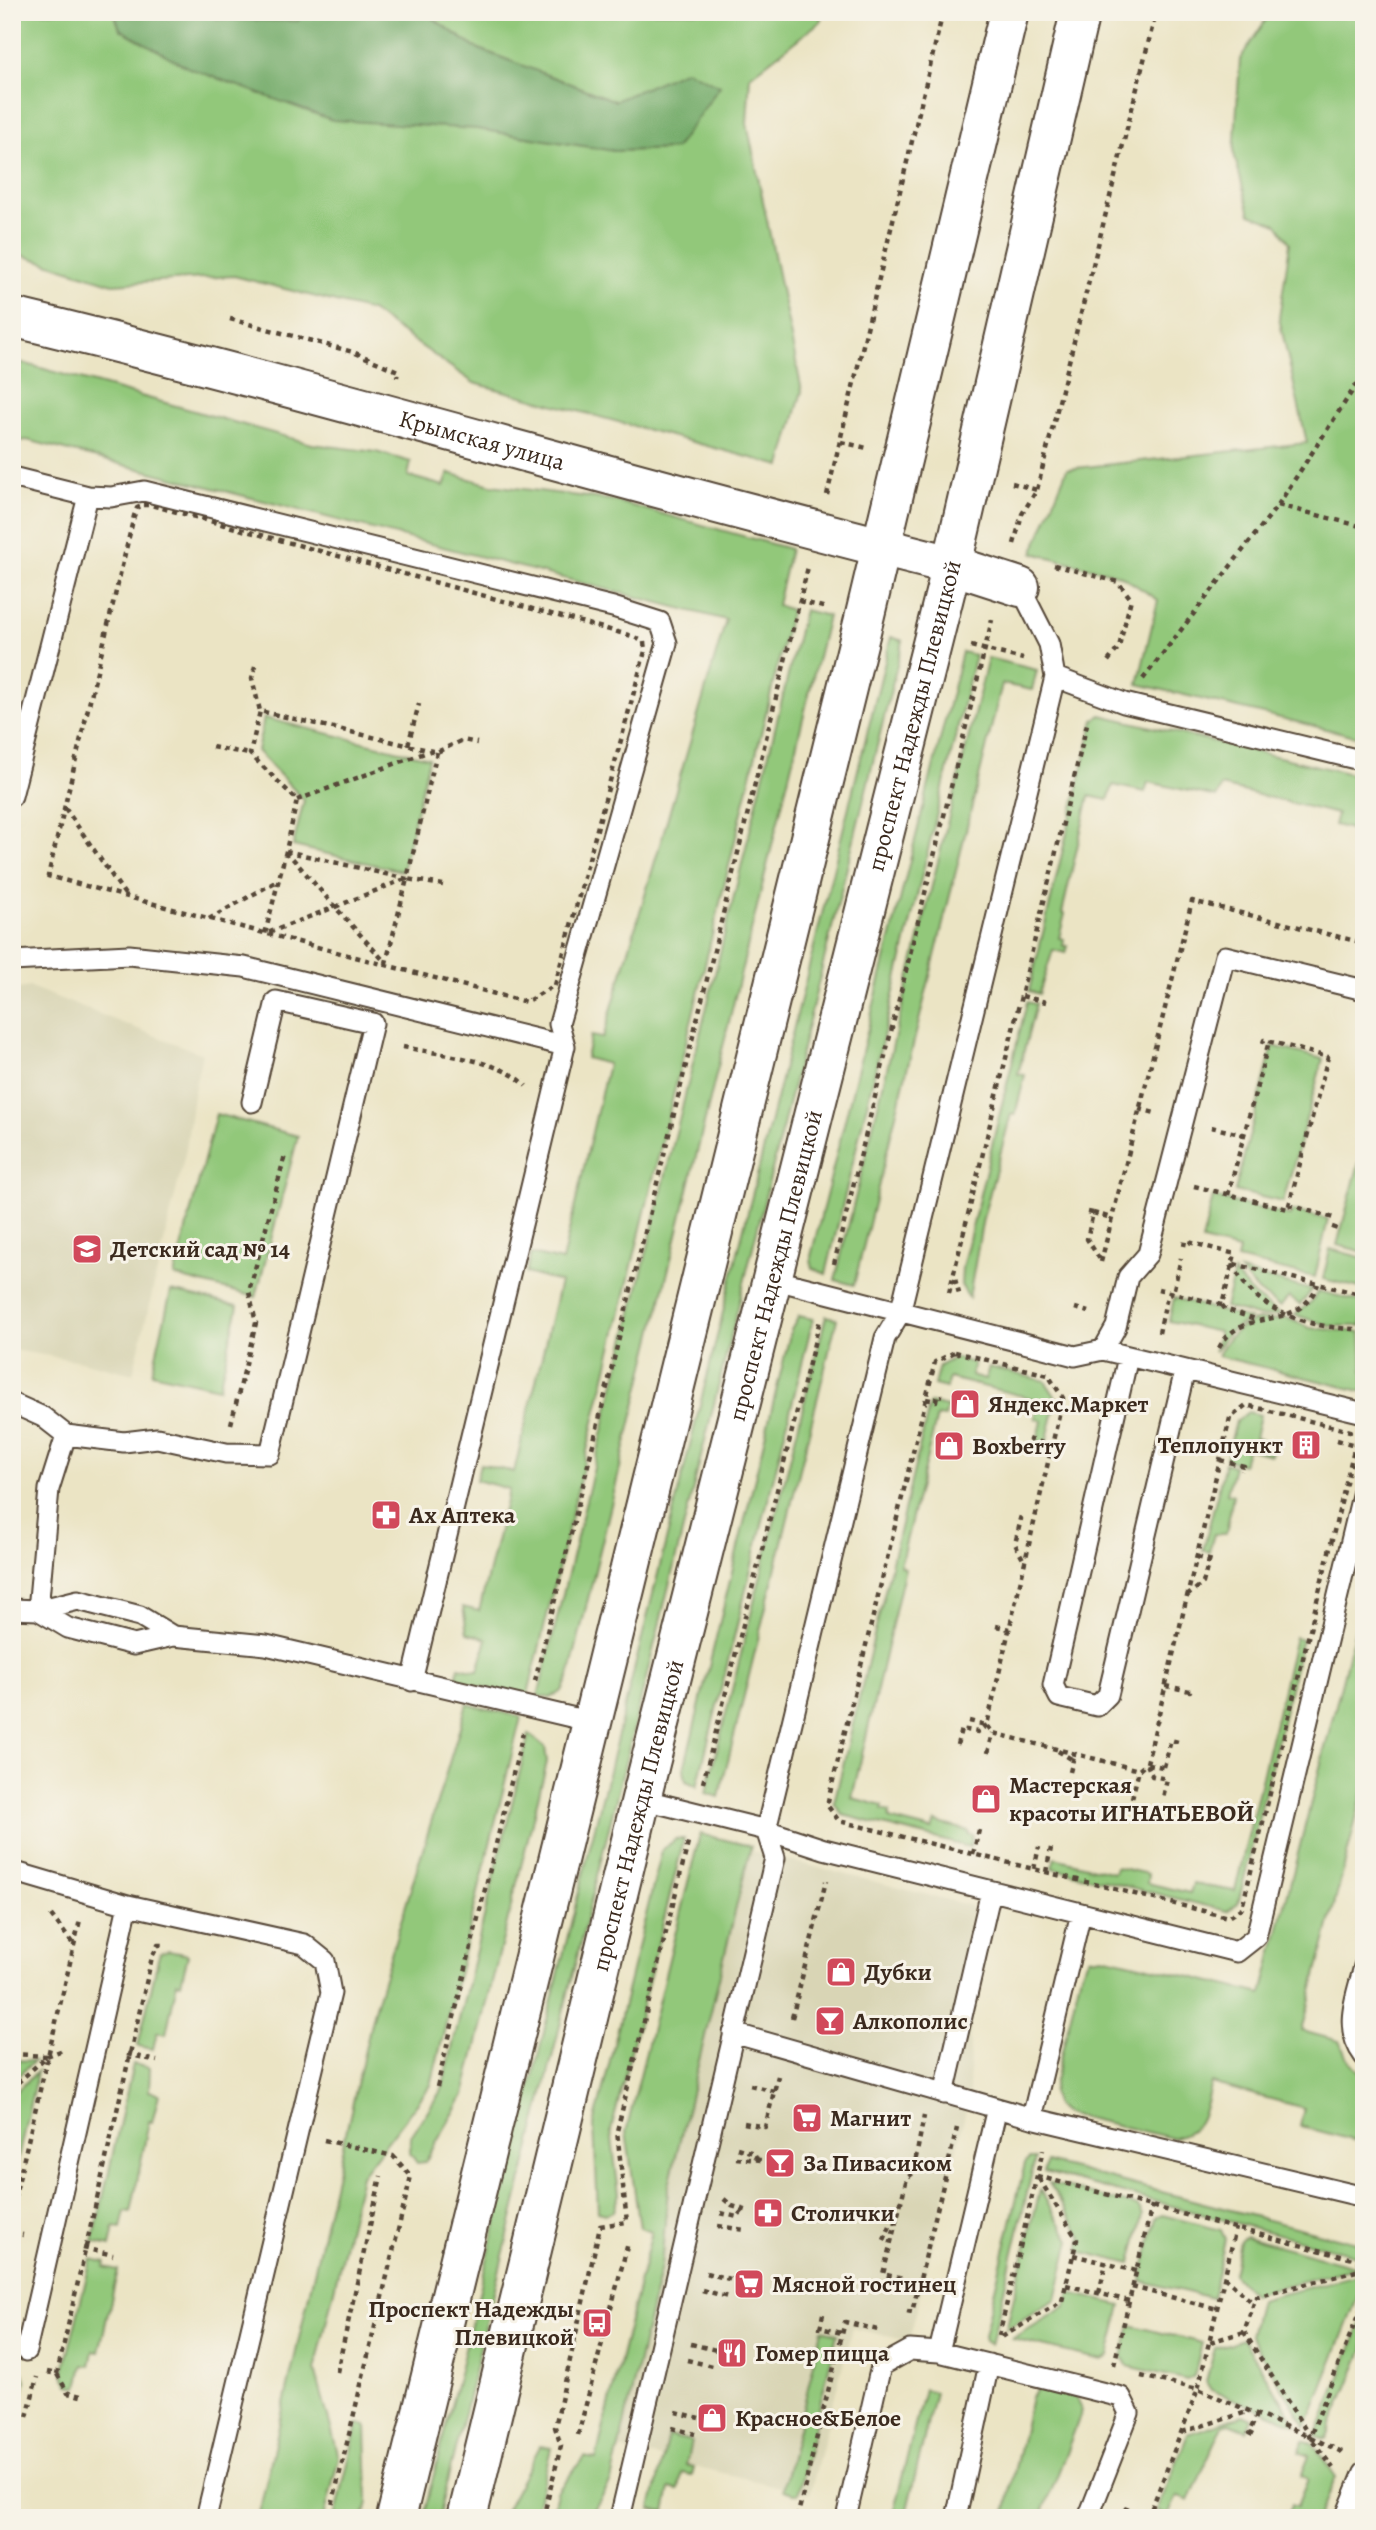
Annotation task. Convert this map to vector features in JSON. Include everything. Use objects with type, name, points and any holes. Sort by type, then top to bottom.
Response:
[{"type":"main road","points":[[396,2518],[1009,12]]},
{"type":"main road","name":"проспект Надежды Плевицкой","points":[[467,2518],[641,1799],[952,565],[1080,12]]},
{"type":"main road","name":"Крымская улица","points":[[12,317],[142,349],[517,452],[952,565],[1020,587]]},
{"type":"lane","points":[[12,477],[88,496],[111,497],[144,491],[599,604],[660,622],[667,643],[559,1024],[565,1046],[412,1681]]},
{"type":"lane","points":[[12,796],[88,496]]},
{"type":"lane","points":[[620,2518],[775,1858],[766,1830],[884,1338],[900,1313],[1055,677],[1049,644],[1020,587]]},
{"type":"lane","points":[[1055,677],[1124,703],[1364,761]]},
{"type":"lane","points":[[12,961],[129,955],[244,967],[565,1046]]},
{"type":"lane","points":[[1103,1350],[1116,1327],[1128,1277],[1148,1254],[1225,956],[1364,990]]},
{"type":"lane","points":[[12,1403],[43,1417],[66,1435],[124,1442],[157,1438],[226,1453],[270,1454],[373,1023],[276,1001],[252,1102]]},
{"type":"lane","points":[[772,1279],[1075,1356],[1103,1350],[1364,1413]]},
{"type":"lane","points":[[1128,1357],[1054,1685],[1059,1697],[1097,1706],[1108,1695],[1185,1370]]},
{"type":"lane","points":[[38,1610],[49,1489],[66,1435]]},
{"type":"lane","points":[[641,1799],[766,1830],[824,1849],[1237,1952],[1255,1937],[1364,1487]]},
{"type":"lane","points":[[12,1609],[38,1610],[78,1600],[140,1616],[173,1636]]},
{"type":"lane","points":[[38,1610],[68,1628],[134,1645],[173,1636],[266,1645],[592,1722]]},
{"type":"lane","points":[[12,1871],[128,1905],[304,1944],[325,1961],[331,1993],[206,2518]]},
{"type":"lane","points":[[944,2094],[990,1891]]},
{"type":"lane","points":[[26,2351],[128,1905]]},
{"type":"lane","points":[[1032,2118],[1080,1913]]},
{"type":"lane","points":[[1364,1966],[1350,2021],[1354,2042],[1364,2056]]},
{"type":"lane","points":[[733,2033],[1032,2118],[1364,2197]]},
{"type":"lane","points":[[939,2352],[997,2108]]},
{"type":"lane","points":[[846,2518],[881,2365],[910,2350],[939,2352],[1121,2397],[1129,2413],[1088,2518]]},
{"type":"lane","points":[[956,2518],[989,2364]]},
{"type":"lane","points":[[1345,2518],[1364,2472]]},
{"type":"path","points":[[437,2087],[943,12]]},
{"type":"path","points":[[1124,703],[1278,505],[1364,373]]},
{"type":"path","points":[[151,505],[641,639],[645,651],[555,985],[526,1002],[126,897],[48,876],[137,508],[151,505]]},
{"type":"path","points":[[1278,505],[1364,527]]},
{"type":"path","points":[[1051,564],[1118,582],[1131,598],[1119,647]]},
{"type":"path","points":[[250,754],[260,710],[252,678],[255,666]]},
{"type":"path","points":[[408,746],[419,704]]},
{"type":"path","points":[[260,710],[433,752]]},
{"type":"path","points":[[935,1362],[1089,717],[1095,713]]},
{"type":"path","points":[[297,800],[464,740],[477,743]]},
{"type":"path","points":[[212,747],[250,754],[297,800]]},
{"type":"path","points":[[386,964],[433,752]]},
{"type":"path","points":[[265,934],[297,800]]},
{"type":"path","points":[[64,808],[126,897]]},
{"type":"path","points":[[286,851],[443,885]]},
{"type":"path","points":[[286,851],[386,964]]},
{"type":"path","points":[[265,934],[407,878]]},
{"type":"path","points":[[209,919],[278,881]]},
{"type":"path","points":[[1022,996],[1046,1002]]},
{"type":"path","points":[[1124,1169],[1288,1209],[1328,1057],[1269,1041],[1264,1040],[1263,1044]]},
{"type":"path","points":[[1228,1195],[1269,1041]]},
{"type":"path","points":[[403,1047],[492,1067],[522,1080],[528,1096]]},
{"type":"path","points":[[226,1453],[256,1323],[249,1292],[285,1155]]},
{"type":"path","points":[[1289,1205],[1334,1218]]},
{"type":"path","points":[[1101,1261],[1087,1239],[1091,1213],[1112,1218]]},
{"type":"path","points":[[1332,1227],[1342,1230]]},
{"type":"path","points":[[1173,1293],[1185,1241],[1235,1254],[1222,1305]]},
{"type":"path","points":[[1233,1264],[1364,1295]]},
{"type":"path","points":[[1233,1264],[1255,1292],[1289,1316],[1330,1329],[1363,1329],[1364,1311]]},
{"type":"path","points":[[1128,1357],[1157,1342],[1167,1296],[1173,1293],[1222,1305],[1225,1310],[1255,1319],[1289,1316],[1308,1302],[1318,1284]]},
{"type":"path","points":[[1075,1308],[1088,1312]]},
{"type":"path","points":[[1230,1418],[1235,1392],[1212,1366],[1219,1348],[1233,1331],[1255,1319]]},
{"type":"path","points":[[927,1396],[939,1396]]},
{"type":"path","points":[[1031,1438],[1030,1440],[1052,1445]]},
{"type":"path","points":[[1333,1439],[1355,1445]]},
{"type":"path","points":[[1220,1460],[1244,1466],[1242,1471]]},
{"type":"path","points":[[1025,1561],[1015,1544],[1019,1519],[1034,1522]]},
{"type":"path","points":[[1187,1596],[1203,1583],[1211,1560],[1197,1557]]},
{"type":"path","points":[[1006,1609],[1014,1610]]},
{"type":"path","points":[[996,1626],[1009,1629]]},
{"type":"path","points":[[1166,1686],[1190,1691],[1191,1686]]},
{"type":"path","points":[[957,1745],[961,1729],[978,1732],[987,1725],[969,1721]]},
{"type":"path","points":[[988,1752],[993,1734]]},
{"type":"path","points":[[1163,1798],[1167,1779],[1152,1776],[1147,1763],[1165,1768],[1171,1741],[1178,1742],[1179,1738]]},
{"type":"path","points":[[1058,1750],[1073,1760]]},
{"type":"path","points":[[1070,1772],[1074,1752]]},
{"type":"path","points":[[1132,1798],[1139,1770]]},
{"type":"path","points":[[973,1854],[979,1830]]},
{"type":"path","points":[[1034,1869],[1038,1847]]},
{"type":"path","points":[[1046,1872],[1051,1848]]},
{"type":"path","points":[[791,2022],[826,1885]]},
{"type":"path","points":[[46,1909],[74,1944]]},
{"type":"path","points":[[12,2208],[80,1921],[78,1910]]},
{"type":"path","points":[[81,2396],[68,2393],[58,2374],[152,1957],[158,1945],[173,1944]]},
{"type":"path","points":[[12,2054],[47,2056]]},
{"type":"path","points":[[12,2088],[47,2056]]},
{"type":"path","points":[[736,2121],[765,2127],[778,2076]]},
{"type":"path","points":[[761,2088],[776,2092]]},
{"type":"path","points":[[886,2291],[888,2282],[905,2285],[906,2280],[883,2274],[907,2178],[913,2173],[922,2140],[924,2105]]},
{"type":"path","points":[[909,2325],[960,2114]]},
{"type":"path","points":[[297,2134],[393,2157],[411,2176],[328,2518]]},
{"type":"path","points":[[728,2156],[751,2162],[759,2160],[754,2153],[746,2151]]},
{"type":"path","points":[[12,2175],[20,2176]]},
{"type":"path","points":[[337,2372],[381,2176]]},
{"type":"path","points":[[1006,2343],[998,2339],[1062,2301],[1077,2239],[1037,2176],[1364,2262]]},
{"type":"path","points":[[732,2206],[749,2211]]},
{"type":"path","points":[[1125,2372],[1113,2369],[1152,2206]]},
{"type":"path","points":[[727,2225],[742,2229],[737,2217]]},
{"type":"path","points":[[884,2241],[890,2226]]},
{"type":"path","points":[[1120,2505],[1149,2517],[1198,2389],[1236,2228]]},
{"type":"path","points":[[578,2435],[628,2243]]},
{"type":"path","points":[[1073,2255],[1136,2271]]},
{"type":"path","points":[[1099,2293],[1106,2263]]},
{"type":"path","points":[[1339,2477],[1310,2437],[1244,2332],[1252,2302],[1256,2297],[1364,2269]]},
{"type":"path","points":[[699,2272],[733,2280]]},
{"type":"path","points":[[1224,2277],[1252,2302]]},
{"type":"path","points":[[1066,2285],[1129,2301]]},
{"type":"path","points":[[1132,2287],[1217,2309]]},
{"type":"path","points":[[696,2288],[728,2297]]},
{"type":"path","points":[[1310,2437],[1364,2300]]},
{"type":"path","points":[[823,2314],[820,2328],[842,2333]]},
{"type":"path","points":[[799,2517],[798,2505],[845,2322],[892,2334]]},
{"type":"path","points":[[1209,2343],[1244,2332]]},
{"type":"path","points":[[687,2343],[716,2350]]},
{"type":"path","points":[[683,2358],[712,2366]]},
{"type":"path","points":[[27,2417],[38,2370],[58,2374]]},
{"type":"path","points":[[1137,2375],[1198,2389],[1347,2454],[1347,2458]]},
{"type":"path","points":[[667,2410],[699,2418]]},
{"type":"path","points":[[1181,2432],[1248,2411]]},
{"type":"path","points":[[1253,2435],[1250,2433],[1257,2415]]},
{"type":"path","points":[[664,2427],[695,2434]]},
{"type":"shaded area","name":"Детский сад № 14","points":[[30,987],[202,1054],[186,1149],[133,1374],[81,1361],[12,1350],[12,990]]},
{"type":"shaded area","points":[[743,1849],[972,1906],[969,2099],[909,2341],[852,2328],[810,2494],[598,2443]]},
{"type":"green space","points":[[12,12],[114,12],[120,29],[477,129],[615,151],[675,149],[686,71],[615,101],[474,47],[424,12],[823,12],[820,22],[750,76],[747,123],[802,391],[781,466],[474,383],[371,311],[234,276],[113,284],[12,252]]},
{"type":"green space","points":[[114,12],[211,12],[217,19],[298,21],[304,12],[424,12],[474,47],[615,101],[686,70],[720,86],[675,149],[615,151],[477,129],[332,120],[189,68],[120,29]]},
{"type":"green space","points":[[211,12],[304,12],[298,21],[217,19]]},
{"type":"green space","points":[[1271,12],[1364,12],[1364,738],[1138,684],[1158,600],[1120,575],[1033,553],[1067,469],[1307,443],[1279,318],[1290,243],[1277,224],[1250,214],[1234,154],[1240,59]]},
{"type":"green space","points":[[12,360],[312,444],[376,452],[411,462],[408,476],[444,486],[449,473],[491,485],[611,500],[790,549],[777,605],[791,610],[527,1698],[455,1681],[459,1667],[478,1671],[487,1639],[467,1633],[463,1607],[479,1611],[509,1489],[476,1480],[480,1464],[514,1472],[560,1282],[526,1273],[531,1254],[562,1261],[608,1064],[586,1058],[591,1036],[603,1038],[726,620],[27,440],[12,442]]},
{"type":"green space","points":[[804,610],[828,616],[569,1677],[562,1691],[550,1698],[538,1696]]},
{"type":"green space","points":[[891,637],[903,641],[438,2518],[423,2518]]},
{"type":"green space","points":[[962,652],[975,655],[826,1274],[812,1268],[811,1256]]},
{"type":"green space","points":[[988,658],[1037,670],[1032,690],[1002,684],[854,1285],[835,1280]]},
{"type":"green space","points":[[1101,715],[1364,777],[1364,821],[1358,820],[1355,830],[1334,825],[1337,814],[1221,786],[1217,797],[1148,782],[1145,792],[1113,785],[1108,800],[1089,796],[1062,913],[1065,914],[1059,938],[1064,939],[1063,946],[1068,946],[1066,953],[1053,950],[1039,994],[1029,991],[1094,720]]},
{"type":"green space","points":[[264,718],[429,758],[402,871],[293,846],[304,800],[257,751]]},
{"type":"green space","points":[[1027,1002],[1036,1004],[1018,1074],[1025,1075],[1015,1115],[1011,1114],[983,1218],[969,1298],[961,1285],[962,1268]]},
{"type":"green space","points":[[1273,1046],[1323,1059],[1283,1202],[1235,1191]]},
{"type":"green space","points":[[216,1114],[298,1136],[256,1297],[174,1276]]},
{"type":"green space","points":[[1364,1144],[1364,1252],[1337,1245]]},
{"type":"green space","points":[[1213,1197],[1290,1216],[1292,1211],[1328,1219],[1315,1277],[1237,1259],[1239,1250],[1202,1241]]},
{"type":"green space","points":[[1330,1249],[1364,1258],[1364,1289],[1323,1279]]},
{"type":"green space","points":[[1240,1271],[1312,1290],[1300,1305],[1289,1297],[1280,1307],[1259,1292]]},
{"type":"green space","points":[[1234,1273],[1253,1295],[1281,1315],[1260,1317],[1225,1307]]},
{"type":"green space","points":[[171,1291],[238,1306],[219,1388],[152,1373]]},
{"type":"green space","points":[[1318,1291],[1363,1302],[1361,1326],[1330,1326],[1295,1315],[1312,1301]]},
{"type":"green space","points":[[1174,1298],[1249,1319],[1229,1332],[1214,1352],[1219,1332],[1169,1321]]},
{"type":"green space","points":[[799,1316],[813,1319],[697,1786],[686,1781],[684,1769],[791,1330]]},
{"type":"green space","points":[[826,1316],[837,1319],[719,1797],[706,1793]]},
{"type":"green space","points":[[1287,1318],[1310,1328],[1361,1332],[1364,1392],[1218,1356],[1232,1335],[1242,1326],[1258,1320]]},
{"type":"green space","points":[[954,1358],[974,1363],[971,1376],[985,1380],[989,1367],[1045,1381],[1057,1399],[1046,1443],[1037,1441],[1042,1421],[1035,1418],[1039,1400],[949,1378],[946,1388],[934,1385],[939,1366]]},
{"type":"green space","points":[[930,1403],[947,1407],[945,1417],[937,1416],[900,1566],[905,1568],[852,1798],[883,1806],[882,1810],[890,1812],[889,1819],[932,1830],[935,1822],[969,1831],[968,1834],[973,1835],[970,1847],[843,1815],[834,1803]]},
{"type":"green space","points":[[1248,1412],[1260,1415],[1255,1438],[1274,1443],[1271,1455],[1247,1449],[1243,1464],[1226,1459],[1236,1421]]},
{"type":"green space","points":[[1225,1463],[1234,1466],[1227,1493],[1233,1495],[1226,1534],[1214,1534],[1209,1552],[1203,1550]]},
{"type":"green space","points":[[1364,1595],[1364,1788],[1302,2031],[1339,2041],[1346,2056],[1364,2078],[1364,2143],[1300,2126],[1304,2108],[1211,2083],[1204,2111],[1197,2124],[1192,2130],[1172,2138],[1065,2113],[1055,2105],[1052,2093],[1081,1973],[1089,1958],[1103,1956],[1262,1994]]},
{"type":"green space","points":[[1295,1637],[1302,1639],[1238,1904],[1227,1911],[1052,1868],[1055,1858],[1114,1873],[1116,1867],[1148,1874],[1147,1883],[1190,1893],[1193,1884],[1235,1891]]},
{"type":"green space","points":[[467,1704],[521,1717],[431,2085],[361,2176],[315,2370],[339,2457],[324,2518],[258,2518],[374,2010]]},
{"type":"green space","points":[[529,1734],[545,1747],[547,1762],[464,2095],[425,2162],[417,2163],[410,2153],[411,2136],[442,2089]]},
{"type":"green space","points":[[700,1834],[751,1846],[668,2189],[661,2266],[611,2481],[589,2518],[551,2518],[557,2492],[584,2457],[596,2459],[652,2232],[640,2228],[626,2132]]},
{"type":"green space","points":[[676,1839],[684,1839],[611,2131],[619,2194],[613,2211],[606,2214],[598,2212],[594,2125],[662,1850]]},
{"type":"green space","points":[[169,1951],[188,1955],[181,1983],[177,1982],[166,2034],[157,2032],[153,2049],[138,2046],[158,1959],[160,1953]]},
{"type":"green space","points":[[12,2060],[34,2061],[12,2082]]},
{"type":"green space","points":[[133,2064],[150,2068],[149,2091],[159,2094],[152,2122],[149,2121],[131,2212],[125,2211],[121,2228],[114,2227],[110,2246],[93,2242]]},
{"type":"green space","points":[[37,2072],[16,2168],[12,2167],[12,2095]]},
{"type":"green space","points":[[1029,2159],[1035,2159],[991,2345],[985,2341],[984,2335],[1025,2163]]},
{"type":"green space","points":[[1047,2162],[1364,2245],[1364,2257],[1044,2172]]},
{"type":"green space","points":[[1049,2183],[1138,2206],[1143,2215],[1131,2264],[1079,2251],[1082,2237]]},
{"type":"green space","points":[[1040,2190],[1070,2240],[1056,2299],[1006,2329]]},
{"type":"green space","points":[[1162,2215],[1221,2230],[1225,2239],[1212,2298],[1141,2281],[1156,2218]]},
{"type":"green space","points":[[1246,2237],[1358,2267],[1252,2294],[1233,2274],[1240,2241]]},
{"type":"green space","points":[[91,2259],[105,2262],[104,2267],[118,2270],[99,2352],[93,2351],[90,2366],[83,2365],[78,2387],[69,2385],[63,2374]]},
{"type":"green space","points":[[1364,2273],[1364,2281],[1306,2427],[1250,2335],[1259,2300]]},
{"type":"green space","points":[[1070,2293],[1121,2305],[1109,2356],[1102,2360],[1012,2339],[1066,2306]]},
{"type":"green space","points":[[1364,2317],[1364,2349],[1326,2439],[1316,2436]]},
{"type":"green space","points":[[1130,2325],[1202,2343],[1194,2376],[1187,2380],[1127,2366],[1122,2357]]},
{"type":"green space","points":[[822,2330],[837,2334],[798,2494],[783,2490]]},
{"type":"green space","points":[[1243,2339],[1297,2425],[1211,2390],[1206,2382],[1215,2348]]},
{"type":"green space","points":[[12,2369],[22,2372],[26,2380],[20,2404],[13,2403]]},
{"type":"green space","points":[[1045,2388],[1077,2398],[1081,2407],[1080,2416],[1041,2518],[1004,2518],[1031,2397],[1037,2390]]},
{"type":"green space","points":[[924,2389],[935,2392],[905,2518],[892,2518]]},
{"type":"green space","points":[[1243,2415],[1252,2419],[1247,2430],[1230,2423],[1223,2425],[1189,2501],[1177,2496],[1168,2516],[1157,2511],[1188,2434]]},
{"type":"green space","points":[[357,2425],[366,2426],[368,2502],[364,2518],[335,2518]]},
{"type":"green space","points":[[668,2436],[691,2441],[686,2465],[694,2467],[692,2475],[682,2473],[679,2490],[670,2488],[665,2512],[651,2509]]},
{"type":"green space","points":[[1304,2440],[1313,2444],[1336,2477],[1318,2518],[1287,2518],[1292,2504],[1297,2506],[1308,2479],[1301,2476],[1309,2456],[1299,2452]]},
{"type":"green space","points":[[540,2446],[551,2448],[534,2518],[501,2518]]},
{"type":"place","name":"Детский сад № 14","points":[[87,1249]]},
{"type":"place","name":"Яндекс.Маркет","points":[[965,1404]]},
{"type":"place","name":"Теплопункт","points":[[1306,1445]]},
{"type":"place","name":"Boxberry","points":[[949,1446]]},
{"type":"place","name":"Ах Аптека","points":[[386,1515]]},
{"type":"place","name":"Мастерская красоты ИГНАТЬЕВОЙ","points":[[986,1799]]},
{"type":"place","name":"Дубки","points":[[841,1972]]},
{"type":"place","name":"Алкополис","points":[[830,2021]]},
{"type":"place","name":"Магнит","points":[[807,2118]]},
{"type":"place","name":"За Пивасиком","points":[[780,2163]]},
{"type":"place","name":"Столички","points":[[768,2213]]},
{"type":"place","name":"Мясной гостинец","points":[[749,2284]]},
{"type":"place","name":"Проспект Надежды Плевицкой","points":[[597,2323]]},
{"type":"place","name":"Гомер пицца","points":[[732,2353]]},
{"type":"place","name":"Красное&Белое","points":[[712,2418]]}]
